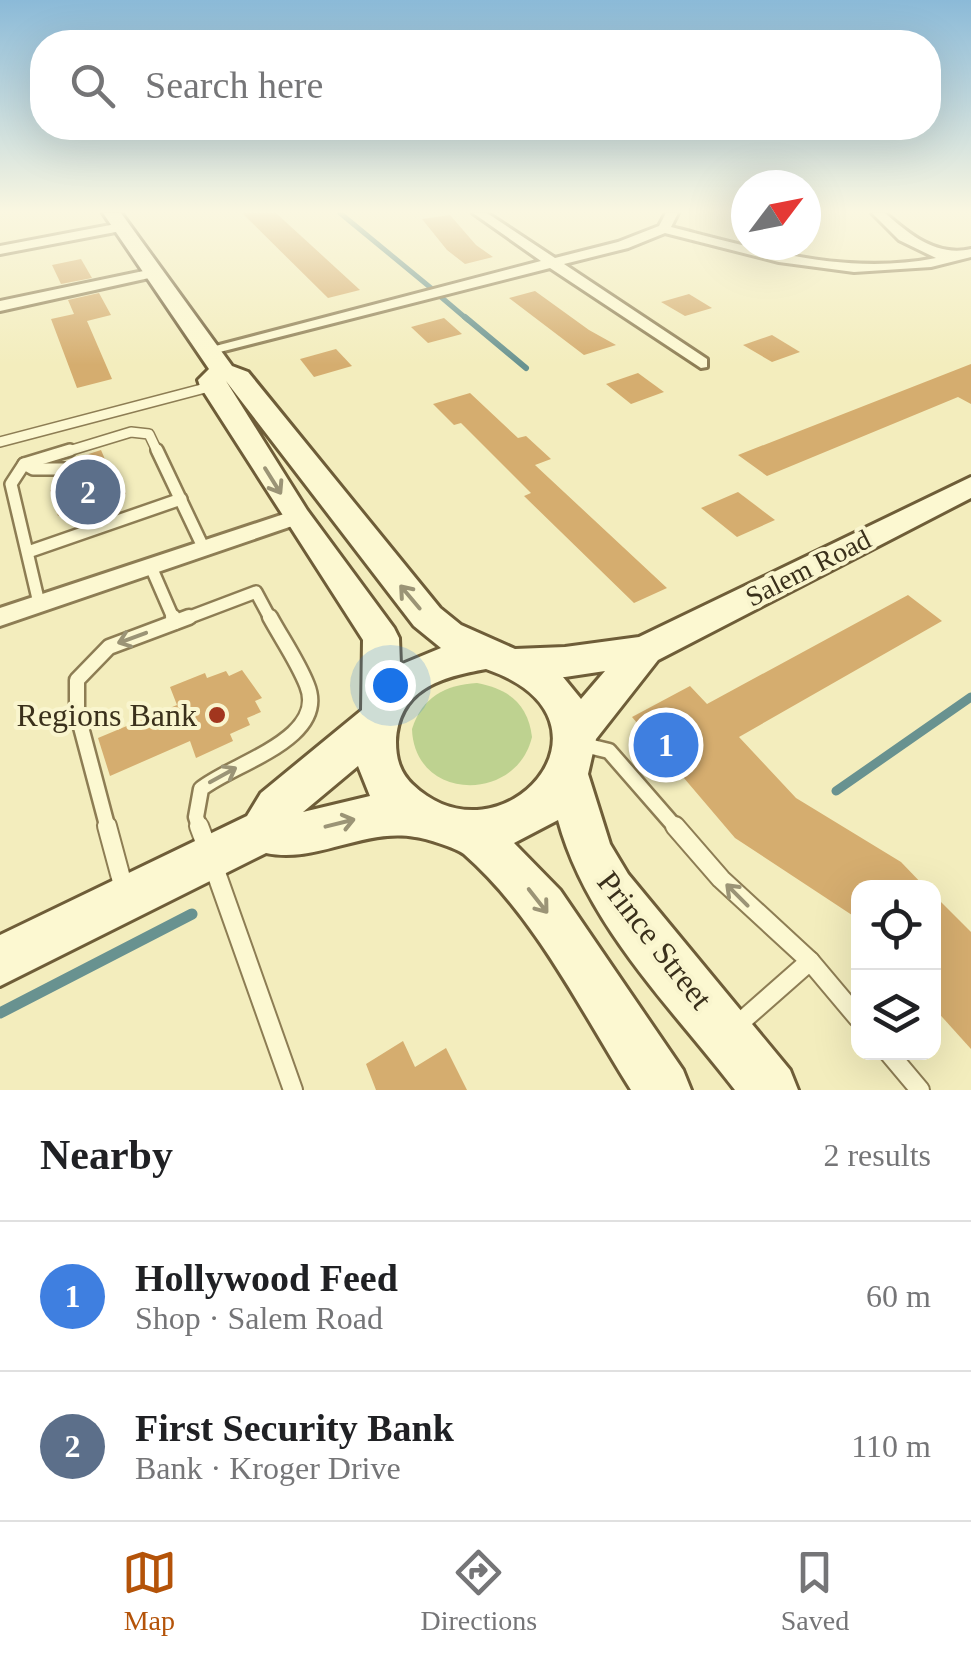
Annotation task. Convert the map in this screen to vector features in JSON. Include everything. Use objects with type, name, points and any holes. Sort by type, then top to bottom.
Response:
[{"type":"main road","points":[[147,264],[215,369],[296,517],[381,638],[372,744],[380,776],[389,792],[418,816]]},
{"type":"main road","points":[[215,369],[238,391],[268,432],[287,440],[427,617],[448,635],[501,658],[556,691],[573,751],[546,804],[530,816],[492,828],[471,830],[418,816],[365,817],[290,837],[263,831]]},
{"type":"main road","name":"Salem Road","points":[[501,658],[552,663],[644,650],[971,486]]},
{"type":"main road","name":"Salem Road","points":[[573,751],[644,650]]},
{"type":"main road","points":[[0,960],[263,831],[277,807],[377,718],[415,672],[447,658],[501,658]]},
{"type":"main road","name":"Prince Street","points":[[573,751],[590,852],[611,891],[770,1090]]},
{"type":"main road","points":[[471,830],[543,906],[663,1090]]},
{"type":"street","points":[[215,369],[551,264],[701,363]]},
{"type":"street","points":[[803,264],[863,270],[917,264]]},
{"type":"street","points":[[0,306],[153,273]]},
{"type":"street","points":[[0,617],[296,517]]},
{"type":"lane","points":[[0,442],[215,369]]},
{"type":"lane","points":[[40,603],[11,484],[24,464],[131,432],[149,434],[204,549]]},
{"type":"lane","points":[[17,437],[24,464],[33,469],[68,469]]},
{"type":"lane","points":[[28,552],[181,499]]},
{"type":"lane","points":[[151,567],[174,622]]},
{"type":"lane","points":[[126,898],[77,712],[76,680],[109,647],[256,592],[308,689],[309,715],[296,735],[217,776],[201,789],[196,817],[292,1090]]},
{"type":"lane","points":[[573,751],[610,751],[720,878],[810,960],[851,1010]]},
{"type":"lane","points":[[727,1034],[810,960]]},
{"type":"lane","points":[[895,1060],[920,1090]]},
{"type":"green space","points":[[477,683],[499,689],[515,700],[526,715],[532,737],[522,759],[507,774],[488,783],[467,785],[447,781],[429,770],[417,753],[412,729],[422,709],[436,695]]},
{"type":"building","points":[[84,264],[92,278],[61,284],[52,265]]},
{"type":"building","points":[[293,264],[331,264],[360,290],[328,298]]},
{"type":"building","points":[[535,291],[616,345],[584,355],[509,298]]},
{"type":"building","points":[[99,293],[111,315],[87,321],[112,379],[77,388],[51,319],[74,314],[68,300]]},
{"type":"building","points":[[689,294],[712,308],[685,316],[661,302]]},
{"type":"building","points":[[444,318],[462,334],[428,343],[411,327]]},
{"type":"building","points":[[772,335],[800,352],[772,362],[743,345]]},
{"type":"building","points":[[336,349],[352,366],[314,377],[300,359]]},
{"type":"building","points":[[971,364],[971,404],[958,397],[767,476],[738,455]]},
{"type":"building","points":[[638,373],[664,392],[631,404],[606,384]]},
{"type":"building","points":[[470,393],[518,438],[526,436],[551,459],[535,465],[667,588],[634,603],[524,496],[531,493],[461,423],[454,425],[433,404]]},
{"type":"building","points":[[101,450],[110,471],[117,469],[126,494],[58,516],[50,490],[78,481],[76,465],[70,460]]},
{"type":"building","points":[[738,492],[775,520],[737,537],[701,508]]},
{"type":"building","points":[[908,595],[942,621],[739,737],[796,798],[901,862],[918,880],[851,880],[851,914],[735,838],[632,717],[690,686],[707,704]]},
{"type":"building","points":[[242,670],[262,698],[255,701],[261,712],[247,718],[250,725],[230,734],[233,741],[196,758],[190,741],[110,776],[98,738],[177,705],[170,687],[205,673],[207,678]]},
{"type":"building","points":[[941,902],[971,932],[971,1049],[941,1016]]},
{"type":"building","points":[[403,1041],[415,1067],[446,1048],[467,1090],[376,1090],[366,1064]]},
{"type":"waterway","points":[[402,264],[431,288]]},
{"type":"waterway","points":[[441,297],[468,320]]},
{"type":"waterway","points":[[465,317],[526,368]]},
{"type":"waterway","points":[[836,791],[971,697]]},
{"type":"waterway","points":[[0,1013],[192,914]]},
{"type":"place","name":"First Security Bank","points":[[88,492]]},
{"type":"place","name":"Regions Bank","points":[[217,715]]},
{"type":"place","name":"Hollywood Feed","points":[[666,745]]}]
